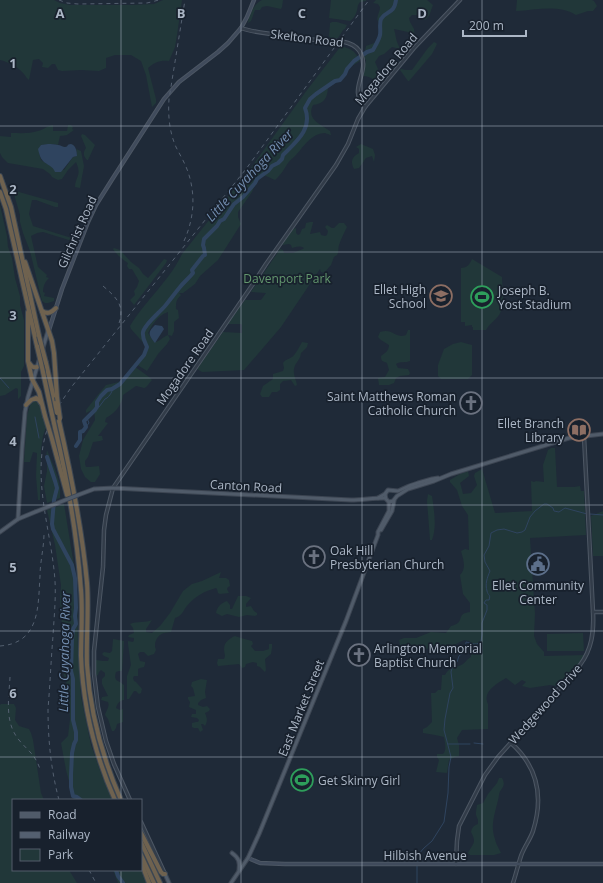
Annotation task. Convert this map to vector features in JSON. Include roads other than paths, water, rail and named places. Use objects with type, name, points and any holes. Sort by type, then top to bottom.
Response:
[{"type":"highway","points":[[0,176],[11,208],[59,420]]},
{"type":"highway","points":[[0,192],[6,209],[65,472],[82,592],[81,656],[85,696],[96,750],[115,799]]},
{"type":"highway","points":[[19,243],[52,341],[59,420],[71,474],[84,562],[87,600],[87,664],[92,705],[100,742],[114,785],[122,799]]},
{"type":"highway","points":[[26,297],[28,322],[28,361],[33,381],[39,392],[46,416],[72,515]]},
{"type":"highway","points":[[42,311],[47,314],[56,308]]},
{"type":"highway","points":[[28,361],[32,367],[37,368]]},
{"type":"highway","points":[[26,405],[31,400],[36,398],[42,405]]},
{"type":"highway","points":[[142,834],[161,872],[165,874]]},
{"type":"highway","points":[[142,844],[160,883]]},
{"type":"highway","points":[[142,857],[154,883]]},
{"type":"highway","points":[[142,865],[149,883]]},
{"type":"main road","name":"Gilchrist Road","points":[[18,520],[26,405],[48,331],[67,276],[91,215],[113,178],[170,91],[179,82],[225,46],[241,28],[254,0]]},
{"type":"main road","points":[[440,478],[432,478],[422,481],[398,491],[388,490],[385,494],[385,498],[389,502],[408,489],[558,441],[569,438],[603,434]]},
{"type":"main road","name":"Canton Road","points":[[0,532],[18,520],[35,512],[94,489],[113,488],[356,500],[385,498]]},
{"type":"main road","points":[[394,491],[396,496]]},
{"type":"main road","name":"Canton Road","points":[[378,498],[385,494]]},
{"type":"main road","name":"East Market Street","points":[[378,535],[392,511],[394,500]]},
{"type":"main road","name":"East Market Street","points":[[231,883],[248,858],[265,820],[346,621],[378,532],[389,512],[389,502]]},
{"type":"main road","points":[[232,853],[240,860],[239,872]]},
{"type":"main road","name":"Hilbish Avenue","points":[[248,858],[265,863],[603,864]]},
{"type":"main road","points":[[165,874],[169,883]]},
{"type":"street","name":"Mogadore Road","points":[[130,799],[114,764],[106,741],[99,715],[94,674],[94,644],[103,567],[104,530],[113,488],[266,264],[336,165],[348,144],[358,119],[365,107],[414,48],[460,0]]},
{"type":"street","name":"Skelton Road","points":[[241,28],[249,31],[344,42],[352,45],[360,52],[363,60],[363,70],[359,83],[358,95],[359,100],[365,107]]},
{"type":"street","name":"Wedgewood Drive","points":[[456,864],[458,829],[485,775],[492,765],[585,659],[589,650],[594,626],[594,612],[584,436]]},
{"type":"street","points":[[594,612],[603,612]]},
{"type":"street","points":[[511,743],[522,754],[530,766],[536,782],[538,794],[537,813],[530,839],[522,853],[514,883]]},
{"type":"street","points":[[142,824],[165,874]]},
{"type":"water","points":[[56,144],[67,147],[71,144],[76,149],[77,156],[73,157],[61,172],[55,172],[42,160],[38,151],[41,145]]},
{"type":"water","points":[[155,325],[162,326],[164,329],[155,343],[150,333],[151,329]]},
{"type":"waterway","name":"Little Cuyahoga River","points":[[76,446],[80,440],[80,432],[86,427],[84,421],[95,410],[97,407],[97,402],[101,396],[107,390],[120,384],[144,355],[147,347],[143,336],[144,329],[193,273],[192,270],[205,255],[203,245],[204,239],[220,221],[224,219],[234,204],[243,197],[257,179],[272,166],[278,163],[282,159],[283,155],[298,140],[305,129],[307,122],[305,108],[310,99],[335,81],[340,80],[354,61],[367,52],[373,50],[380,35],[381,19],[385,14],[394,8],[396,0]]},
{"type":"waterway","points":[[0,378],[9,388]]},
{"type":"waterway","name":"Little Cuyahoga River","points":[[97,407],[99,407],[109,396],[112,389]]},
{"type":"waterway","name":"Little Cuyahoga River","points":[[35,417],[39,438]]},
{"type":"waterway","name":"Little Cuyahoga River","points":[[86,427],[89,423],[87,418]]},
{"type":"waterway","name":"Little Cuyahoga River","points":[[47,457],[57,488],[54,500],[53,529],[72,565],[75,578],[76,624],[73,629],[71,671],[73,679],[73,720],[76,740],[72,753],[71,787],[73,796],[80,799]]},
{"type":"waterway","points":[[417,883],[417,856],[432,841],[444,822],[451,757],[444,730],[450,693],[453,688],[451,672],[459,656],[465,651],[466,642],[477,644],[481,641],[482,623],[487,610],[487,605],[484,603],[486,600],[489,600],[490,597],[487,593],[486,586],[490,571],[485,562],[484,555],[489,546],[491,533],[504,529],[517,533],[522,532],[525,530],[530,517],[544,504],[547,504],[553,508],[554,511],[559,512],[565,508],[587,514]]},
{"type":"waterway","points":[[590,514],[603,515]]},
{"type":"waterway","points":[[474,743],[483,744]]},
{"type":"waterway","points":[[448,744],[470,744]]},
{"type":"waterway","name":"Little Cuyahoga River","points":[[116,871],[123,883]]},
{"type":"railway","points":[[59,0],[67,3],[78,4],[147,3],[159,0]]},
{"type":"railway","points":[[184,241],[192,216],[193,198],[191,181],[172,135],[169,99],[185,0]]},
{"type":"railway","points":[[59,799],[52,766],[48,721],[55,581],[42,486],[41,467],[47,430],[58,407],[73,385],[246,169],[369,0]]},
{"type":"railway","points":[[103,286],[119,303],[121,313],[118,326]]},
{"type":"railway","points":[[0,646],[13,643],[23,638],[30,631],[34,622],[39,600],[44,533]]},
{"type":"railway","points":[[10,677],[8,710],[11,726],[19,740],[34,756],[40,769]]},
{"type":"railway","points":[[90,871],[96,883]]},
{"type":"place","name":"Ellet High School","points":[[441,296]]},
{"type":"place","name":"Joseph B. Yost Stadium","points":[[482,297]]},
{"type":"place","name":"Saint Matthews Roman Catholic Church","points":[[471,403]]},
{"type":"place","name":"Ellet Branch Library","points":[[579,430]]},
{"type":"place","name":"Oak Hill Presbyterian Church","points":[[314,557]]},
{"type":"place","name":"Ellet Community Center","points":[[538,564]]},
{"type":"place","name":"Arlington Memorial Baptist Church","points":[[359,655]]},
{"type":"place","name":"Get Skinny Girl","points":[[302,780]]},
{"type":"park label","name":"Davenport Park","points":[[287,278]]}]
